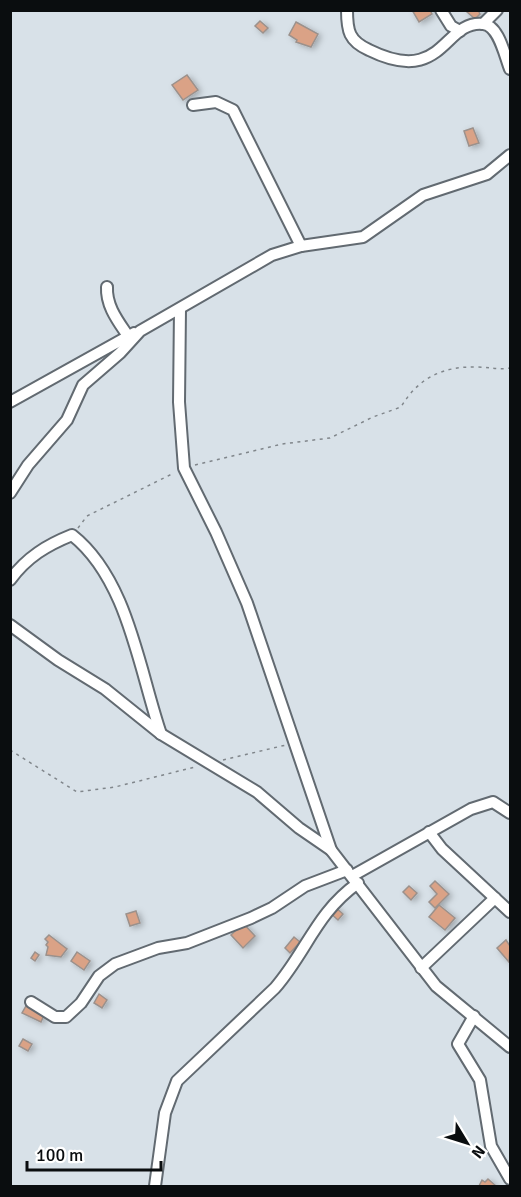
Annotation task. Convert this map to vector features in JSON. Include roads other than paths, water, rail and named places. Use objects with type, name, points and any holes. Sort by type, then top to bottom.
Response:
[{"type":"street","points":[[347,10],[347,32],[352,40],[373,52],[398,61],[427,58],[447,45],[460,31],[483,24],[497,10]]},
{"type":"street","points":[[441,10],[451,26],[460,31]]},
{"type":"street","points":[[483,24],[492,27],[497,34],[510,69]]},
{"type":"street","points":[[194,105],[216,102],[233,110],[301,246]]},
{"type":"street","points":[[10,402],[180,309],[272,255],[301,246],[363,237],[423,195],[487,174],[510,155]]},
{"type":"street","points":[[107,287],[106,297],[128,336]]},
{"type":"street","points":[[180,309],[179,402],[184,468],[216,532],[247,603],[315,809],[331,850],[435,986],[510,1047]]},
{"type":"street","points":[[10,493],[28,465],[67,420],[83,385],[120,353],[140,331]]},
{"type":"street","points":[[10,580],[32,555],[72,535],[81,542],[105,575],[119,602],[139,655],[161,734]]},
{"type":"street","points":[[10,625],[58,660],[105,689],[161,734],[212,762],[257,792],[299,828],[331,850]]},
{"type":"street","points":[[31,1002],[55,1017],[66,1017],[81,1003],[99,976],[116,964],[158,948],[187,943],[251,918],[272,908],[305,885],[352,877],[471,809],[493,802],[510,813]]},
{"type":"street","points":[[429,832],[442,849],[510,912]]},
{"type":"street","points":[[155,1186],[165,1113],[177,1081],[289,972],[329,908],[352,877]]},
{"type":"street","points":[[421,969],[495,898]]},
{"type":"street","points":[[474,1016],[458,1044],[480,1080],[491,1146],[510,1179]]}]
